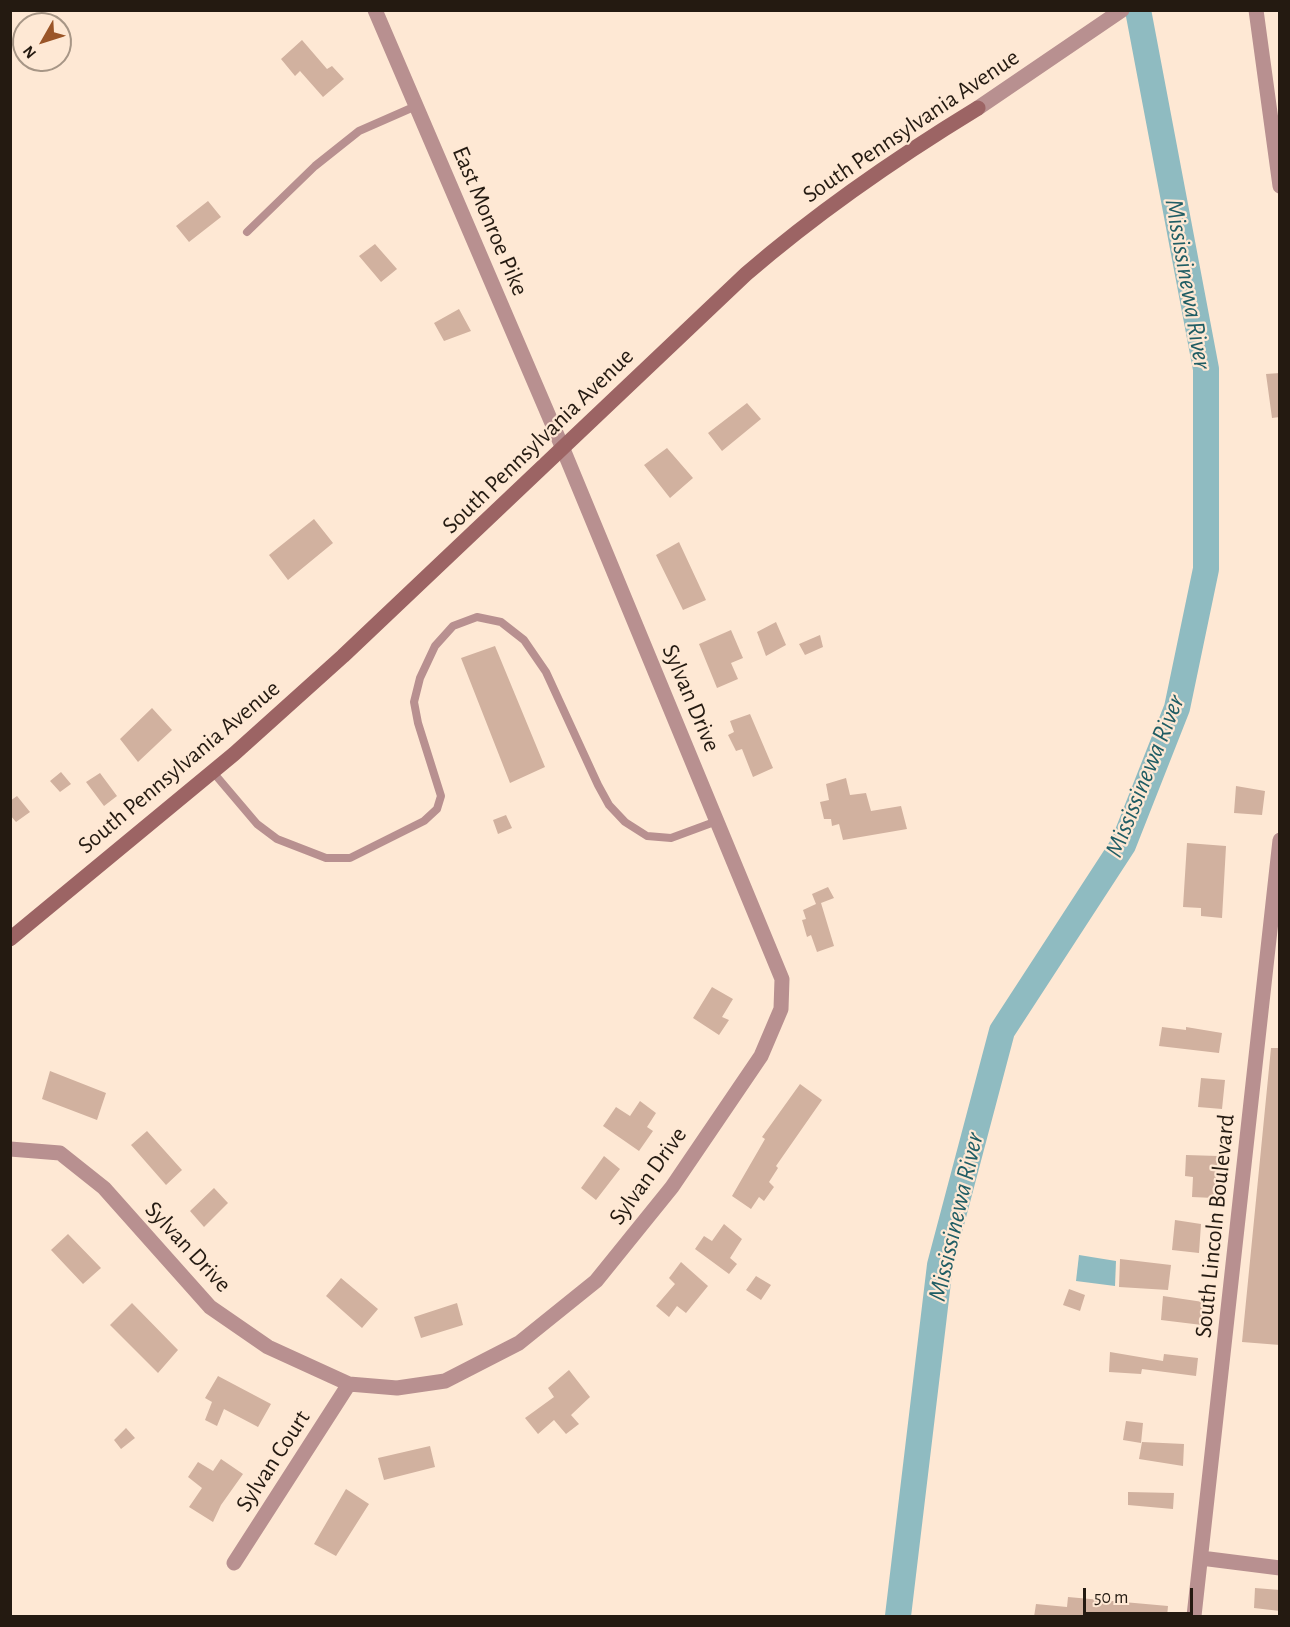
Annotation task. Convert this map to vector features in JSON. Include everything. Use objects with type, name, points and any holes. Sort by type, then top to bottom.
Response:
[{"type":"street","name":"East Monroe Pike","points":[[375,10],[563,449]]},
{"type":"street","name":"South Pennsylvania Avenue","points":[[10,939],[212,771],[342,656],[746,274],[801,227],[898,158],[978,108],[1122,10]]},
{"type":"street","points":[[1257,10],[1280,186]]},
{"type":"street","name":"Sylvan Drive","points":[[10,1149],[60,1153],[104,1188],[210,1307],[268,1347],[349,1384],[397,1388],[445,1381],[519,1343],[596,1281],[672,1187],[761,1056],[781,1009],[782,979],[563,449]]},
{"type":"street","name":"South Lincoln Boulevard","points":[[1194,1617],[1280,840]]},
{"type":"street","name":"Sylvan Court","points":[[234,1563],[349,1384]]},
{"type":"street","points":[[1201,1558],[1280,1568]]},
{"type":"lane","points":[[247,232],[315,166],[359,130],[416,106]]},
{"type":"lane","points":[[212,771],[257,824],[277,839],[326,858],[350,858],[424,821],[437,809],[441,796],[418,723],[414,702],[420,678],[435,646],[453,626],[477,617],[501,622],[524,640],[546,672],[609,806],[625,822],[647,836],[671,838],[717,821]]},
{"type":"water","points":[[1079,1255],[1116,1261],[1115,1286],[1076,1281]]},
{"type":"building","points":[[302,40],[327,69],[332,66],[344,79],[323,97],[300,71],[295,76],[281,59]]},
{"type":"building","points":[[208,201],[221,217],[189,242],[176,226]]},
{"type":"building","points":[[375,244],[397,269],[381,282],[359,256]]},
{"type":"building","points":[[459,309],[471,331],[444,341],[434,323]]},
{"type":"building","points":[[1280,373],[1280,417],[1272,418],[1266,374]]},
{"type":"building","points":[[747,403],[761,419],[722,451],[708,433]]},
{"type":"building","points":[[667,448],[693,478],[670,498],[644,465]]},
{"type":"building","points":[[314,519],[333,543],[288,580],[269,555]]},
{"type":"building","points":[[679,542],[706,600],[683,610],[656,555]]},
{"type":"building","points":[[776,622],[786,645],[766,656],[757,632]]},
{"type":"building","points":[[731,630],[743,658],[731,663],[738,679],[717,688],[699,644]]},
{"type":"building","points":[[820,635],[823,647],[805,655],[799,644]]},
{"type":"building","points":[[495,646],[545,767],[510,783],[461,658]]},
{"type":"building","points":[[152,708],[172,730],[138,762],[120,739]]},
{"type":"building","points":[[750,714],[773,768],[753,777],[742,749],[736,751],[728,735],[734,732],[730,721]]},
{"type":"building","points":[[61,772],[71,784],[60,792],[50,781]]},
{"type":"building","points":[[100,773],[117,796],[104,806],[86,782]]},
{"type":"building","points":[[846,778],[850,795],[866,793],[871,811],[901,806],[907,829],[843,840],[839,824],[832,826],[831,819],[824,819],[820,802],[829,800],[826,784]]},
{"type":"building","points":[[1236,786],[1265,791],[1262,815],[1234,813]]},
{"type":"building","points":[[17,796],[30,812],[16,822],[10,815],[10,801]]},
{"type":"building","points":[[506,815],[512,828],[498,834],[493,820]]},
{"type":"building","points":[[1187,843],[1226,846],[1222,918],[1201,916],[1201,908],[1183,907]]},
{"type":"building","points":[[828,887],[834,898],[821,903],[834,946],[817,952],[811,935],[807,937],[802,920],[806,919],[803,910],[816,904],[812,894]]},
{"type":"building","points":[[712,987],[733,999],[722,1017],[729,1020],[719,1035],[693,1018]]},
{"type":"building","points":[[1162,1027],[1186,1030],[1186,1027],[1222,1033],[1219,1053],[1159,1046]]},
{"type":"building","points":[[1271,1048],[1280,1048],[1280,1345],[1242,1342]]},
{"type":"building","points":[[50,1071],[106,1093],[97,1120],[42,1099]]},
{"type":"building","points":[[1201,1078],[1225,1080],[1222,1109],[1198,1107]]},
{"type":"building","points":[[800,1084],[822,1100],[776,1166],[778,1168],[769,1182],[774,1187],[764,1201],[759,1197],[751,1209],[732,1196],[765,1139],[762,1137]]},
{"type":"building","points":[[640,1101],[656,1113],[647,1127],[653,1131],[639,1151],[603,1126],[616,1107],[630,1116]]},
{"type":"building","points":[[147,1131],[182,1170],[166,1185],[131,1145]]},
{"type":"building","points":[[1186,1155],[1218,1156],[1214,1198],[1192,1197],[1193,1177],[1185,1176]]},
{"type":"building","points":[[604,1156],[620,1169],[596,1200],[581,1188]]},
{"type":"building","points":[[214,1188],[228,1203],[204,1227],[190,1211]]},
{"type":"building","points":[[1175,1220],[1201,1224],[1199,1253],[1172,1250]]},
{"type":"building","points":[[724,1224],[742,1239],[730,1258],[737,1264],[729,1274],[695,1249],[704,1236],[712,1241]]},
{"type":"building","points":[[68,1234],[101,1268],[83,1284],[51,1250]]},
{"type":"building","points":[[1120,1259],[1171,1265],[1168,1290],[1119,1287]]},
{"type":"building","points":[[681,1262],[708,1286],[686,1313],[677,1306],[669,1317],[656,1306],[675,1284],[669,1278]]},
{"type":"building","points":[[756,1276],[771,1285],[761,1300],[746,1290]]},
{"type":"building","points":[[341,1278],[378,1309],[362,1328],[326,1296]]},
{"type":"building","points":[[1069,1289],[1085,1295],[1080,1311],[1063,1305]]},
{"type":"building","points":[[1163,1296],[1203,1302],[1202,1325],[1161,1320]]},
{"type":"building","points":[[132,1303],[178,1350],[158,1373],[110,1325]]},
{"type":"building","points":[[457,1303],[463,1325],[421,1338],[414,1317]]},
{"type":"building","points":[[1110,1352],[1163,1361],[1164,1354],[1198,1358],[1196,1376],[1142,1369],[1141,1374],[1109,1372]]},
{"type":"building","points":[[569,1370],[590,1397],[571,1415],[579,1424],[566,1434],[554,1420],[538,1434],[525,1418],[554,1397],[548,1388]]},
{"type":"building","points":[[218,1376],[271,1404],[258,1427],[224,1409],[217,1426],[205,1420],[212,1402],[205,1398]]},
{"type":"building","points":[[1126,1421],[1143,1423],[1141,1443],[1123,1440]]},
{"type":"building","points":[[126,1428],[135,1438],[121,1449],[114,1440]]},
{"type":"building","points":[[1142,1442],[1184,1444],[1183,1466],[1139,1459]]},
{"type":"building","points":[[430,1446],[435,1467],[384,1480],[378,1458]]},
{"type":"building","points":[[221,1459],[243,1474],[221,1505],[213,1522],[189,1507],[202,1488],[188,1477],[198,1462],[213,1471]]},
{"type":"building","points":[[346,1489],[369,1504],[336,1556],[314,1544]]},
{"type":"building","points":[[1128,1492],[1174,1493],[1173,1509],[1128,1505]]},
{"type":"building","points":[[1255,1588],[1280,1590],[1280,1611],[1254,1608]]},
{"type":"building","points":[[1068,1597],[1168,1606],[1167,1617],[1034,1617],[1036,1604],[1067,1607]]},
{"type":"waterway","name":"Mississinewa River","points":[[898,1616],[940,1265],[1002,1031],[1123,845],[1177,708],[1206,569],[1206,369],[1138,10]]}]
